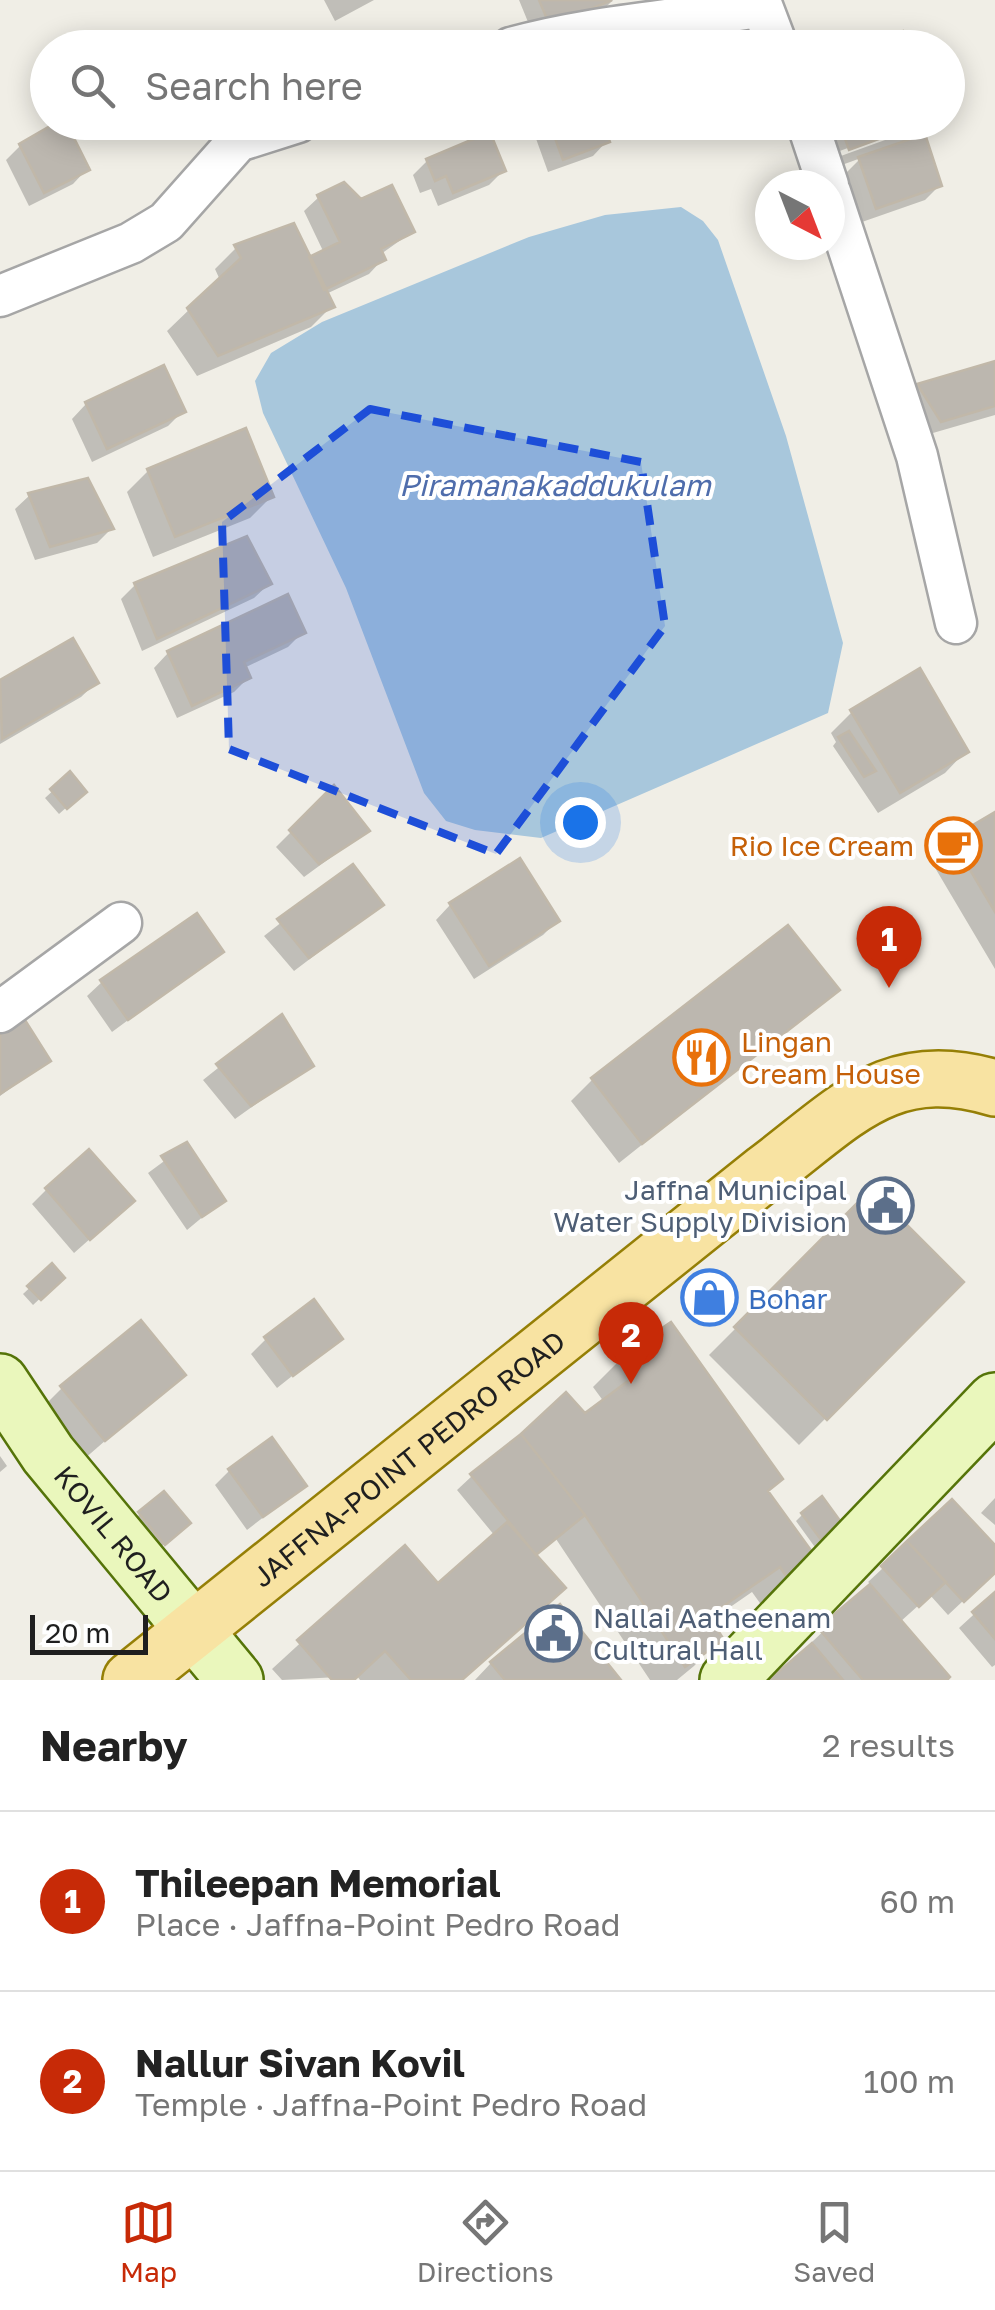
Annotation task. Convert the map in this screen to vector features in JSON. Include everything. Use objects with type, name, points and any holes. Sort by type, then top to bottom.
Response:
[{"type":"main road","name":"JAFFNA-POINT PEDRO ROAD","points":[[131,1680],[194,1626],[867,1097],[900,1081],[929,1076],[962,1078],[995,1088]]},
{"type":"street","points":[[573,30],[666,23],[762,6],[771,30]]},
{"type":"street","points":[[0,296],[131,243],[166,222],[241,140]]},
{"type":"street","points":[[813,140],[823,170]]},
{"type":"street","points":[[845,237],[917,456],[956,622]]},
{"type":"street","points":[[0,1012],[121,922]]},
{"type":"street","name":"KOVIL ROAD","points":[[0,1382],[48,1454],[235,1680]]},
{"type":"street","points":[[728,1680],[995,1401]]},
{"type":"highlighted area","points":[[370,409],[641,462],[665,626],[496,854],[229,749],[222,522]]},
{"type":"water","name":"Piramanakaddukulam","points":[[681,207],[703,221],[718,240],[786,436],[843,643],[828,713],[541,838],[475,830],[446,821],[424,793],[346,588],[263,413],[255,381],[271,353],[322,322],[529,237],[605,215]]},
{"type":"building","points":[[539,0],[612,0],[550,26]]},
{"type":"building","points":[[30,138],[75,140],[90,170],[44,193],[19,144]]},
{"type":"building","points":[[471,140],[493,140],[506,171],[453,193],[446,176],[435,181],[426,159]]},
{"type":"building","points":[[556,140],[609,140],[610,142],[563,160]]},
{"type":"building","points":[[845,140],[876,140],[849,150]]},
{"type":"building","points":[[908,140],[927,140],[942,186],[876,209],[858,157]]},
{"type":"building","points":[[344,182],[361,199],[392,185],[415,232],[381,249],[386,260],[324,290],[309,257],[340,242],[317,195]]},
{"type":"building","points":[[294,223],[335,307],[218,356],[187,308],[241,258],[234,245]]},
{"type":"building","points":[[995,361],[995,406],[941,422],[917,384]]},
{"type":"building","points":[[164,365],[186,412],[107,449],[85,402]]},
{"type":"building","points":[[246,428],[274,497],[175,537],[147,469]]},
{"type":"building","points":[[88,478],[114,529],[50,547],[28,493]]},
{"type":"building","points":[[247,536],[272,584],[157,639],[134,583]]},
{"type":"building","points":[[288,594],[306,633],[244,662],[251,678],[192,706],[167,651]]},
{"type":"building","points":[[73,638],[99,683],[2,739],[0,680]]},
{"type":"building","name":"Rio Ice Cream","points":[[920,668],[969,752],[900,793],[850,710]]},
{"type":"building","points":[[849,731],[876,771],[864,777],[838,737]]},
{"type":"building","points":[[70,771],[87,792],[67,809],[50,789]]},
{"type":"building","points":[[334,785],[370,831],[319,864],[289,830]]},
{"type":"building","points":[[995,812],[995,912],[951,838]]},
{"type":"building","points":[[520,858],[560,921],[489,966],[449,903]]},
{"type":"building","points":[[353,864],[384,905],[309,958],[277,919]]},
{"type":"building","points":[[197,913],[224,952],[128,1020],[100,980]]},
{"type":"building","points":[[788,925],[840,990],[642,1144],[591,1078]]},
{"type":"building","points":[[282,1014],[314,1066],[251,1106],[216,1064]]},
{"type":"building","points":[[23,1017],[51,1061],[0,1094],[0,1033]]},
{"type":"building","points":[[187,1142],[226,1201],[202,1217],[161,1156]]},
{"type":"building","points":[[89,1149],[135,1201],[90,1240],[45,1188]]},
{"type":"building","points":[[871,1189],[964,1282],[827,1420],[734,1327]]},
{"type":"building","points":[[52,1263],[65,1278],[41,1300],[27,1286]]},
{"type":"building","points":[[314,1299],[343,1339],[293,1376],[264,1337]]},
{"type":"building","points":[[141,1320],[186,1375],[105,1441],[60,1386]]},
{"type":"building","points":[[671,1322],[783,1479],[768,1491],[823,1567],[794,1588],[780,1567],[709,1616],[724,1640],[685,1667],[585,1515],[521,1434],[566,1392],[585,1413],[632,1378],[618,1358]]},
{"type":"building","points":[[521,1434],[585,1515],[536,1555],[470,1474]]},
{"type":"building","points":[[272,1437],[307,1486],[263,1517],[228,1469]]},
{"type":"building","points":[[164,1491],[191,1523],[165,1545],[138,1512]]},
{"type":"building","points":[[822,1496],[846,1529],[825,1545],[801,1513]]},
{"type":"building","points":[[952,1499],[995,1545],[995,1573],[964,1602],[907,1541]]},
{"type":"building","points":[[507,1522],[566,1588],[462,1680],[411,1680],[385,1651],[354,1680],[332,1680],[297,1640],[405,1545],[438,1583]]},
{"type":"building","points":[[907,1541],[946,1582],[919,1607],[881,1566]]},
{"type":"building","points":[[870,1584],[950,1677],[947,1680],[863,1680],[818,1628]]},
{"type":"building","points":[[995,1592],[995,1639],[972,1612]]},
{"type":"building","name":"Nallai Aatheenam Cultural Hall","points":[[560,1604],[621,1680],[505,1680],[490,1662]]},
{"type":"building","points":[[812,1643],[843,1680],[769,1680]]},
{"type":"place","name":"Rio Ice Cream","points":[[953,845]]},
{"type":"place","name":"Thileepan Memorial","points":[[889,988]]},
{"type":"place","name":"Lingan Cream House","points":[[702,1057]]},
{"type":"place","name":"Jaffna Municipal Water Supply Division","points":[[886,1205]]},
{"type":"place","name":"Bohar","points":[[709,1298]]},
{"type":"place","name":"Nallur Sivan Kovil","points":[[631,1384]]},
{"type":"place","name":"Nallai Aatheenam Cultural Hall","points":[[554,1633]]}]
